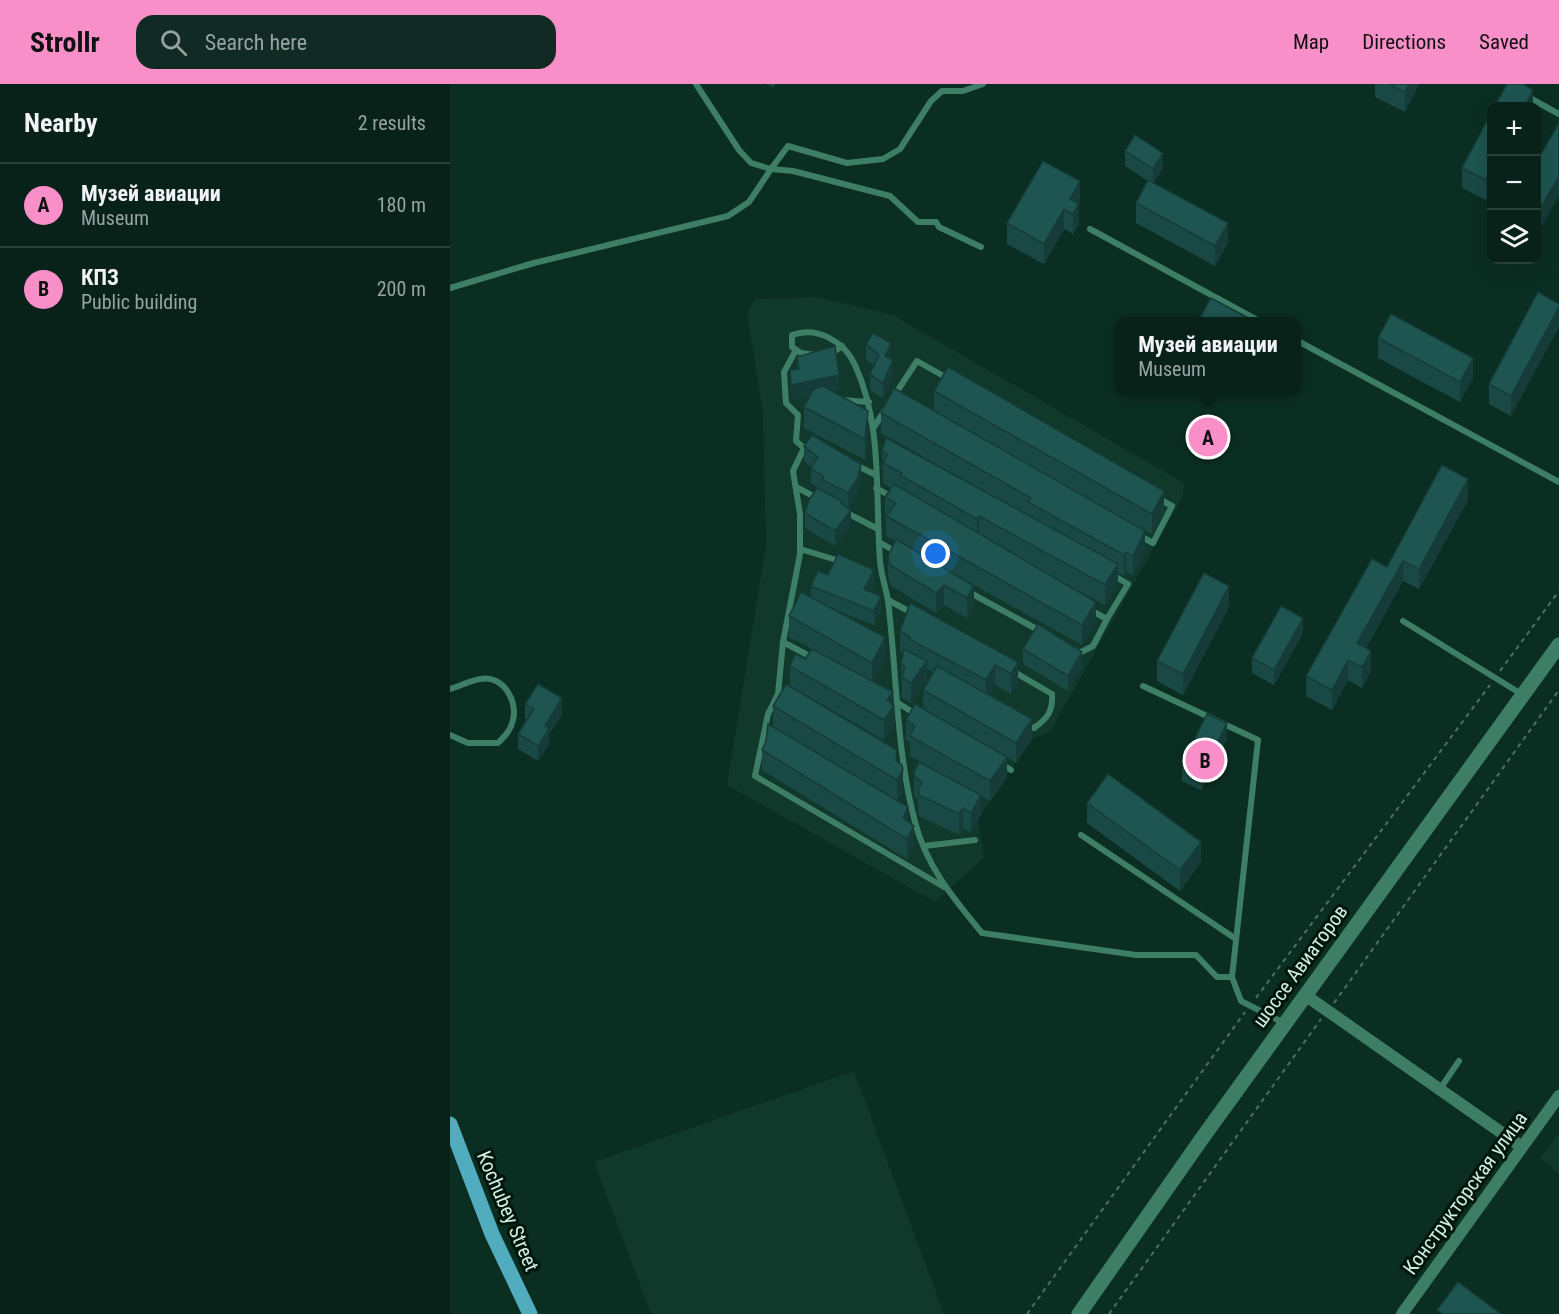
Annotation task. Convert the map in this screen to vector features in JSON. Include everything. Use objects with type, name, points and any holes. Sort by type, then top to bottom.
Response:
[{"type":"main road","name":"Kochubey Street","points":[[450,1124],[492,1234],[530,1314]]},
{"type":"street","name":"шоссе Авиаторов","points":[[1079,1314],[1305,995],[1559,645]]},
{"type":"street","points":[[1305,995],[1522,1147]]},
{"type":"street","name":"Конструкторская улица","points":[[1402,1314],[1559,1096]]},
{"type":"lane","points":[[696,84],[739,150],[751,163],[771,170],[793,171],[890,196],[918,222],[936,222],[939,227],[981,247]]},
{"type":"lane","points":[[450,288],[534,263],[728,216],[749,202],[788,146],[847,163],[882,159],[900,149],[931,101],[942,91],[963,91],[983,84]]},
{"type":"lane","points":[[1523,94],[1559,114]]},
{"type":"lane","points":[[1090,229],[1254,317]]},
{"type":"lane","points":[[842,346],[833,354],[818,356],[796,350],[792,346],[792,335],[802,331],[821,334],[842,346],[854,363],[869,402],[876,444],[876,488],[882,574],[888,600],[891,656],[904,762],[915,823],[944,887],[982,933],[1136,955],[1196,955],[1217,977],[1232,977]]},
{"type":"lane","points":[[1301,343],[1559,482]]},
{"type":"lane","points":[[796,350],[784,372],[786,403],[798,416]]},
{"type":"lane","points":[[874,427],[917,361],[958,384]]},
{"type":"lane","points":[[895,395],[905,401]]},
{"type":"lane","points":[[835,399],[869,402]]},
{"type":"lane","points":[[804,448],[796,441],[798,416],[805,409]]},
{"type":"lane","points":[[813,444],[804,448],[793,471],[800,514],[800,549],[783,642],[778,694],[764,730],[755,776],[944,887]]},
{"type":"lane","points":[[876,444],[886,450]]},
{"type":"lane","points":[[844,459],[876,475]]},
{"type":"lane","points":[[796,488],[827,503]]},
{"type":"lane","points":[[876,488],[906,505]]},
{"type":"lane","points":[[1132,531],[1153,543],[1172,506],[1151,494]]},
{"type":"lane","points":[[837,508],[878,529]]},
{"type":"lane","points":[[879,542],[909,559]]},
{"type":"lane","points":[[800,549],[851,565]]},
{"type":"lane","points":[[872,571],[882,574]]},
{"type":"lane","points":[[1070,648],[1079,653],[1093,646],[1128,584],[1108,573]]},
{"type":"lane","points":[[960,587],[1051,637]]},
{"type":"lane","points":[[792,600],[802,605]]},
{"type":"lane","points":[[888,600],[926,620]]},
{"type":"lane","points":[[1087,608],[1107,619]]},
{"type":"lane","points":[[1403,621],[1523,695]]},
{"type":"lane","points":[[881,641],[891,646]]},
{"type":"lane","points":[[783,642],[825,664]]},
{"type":"lane","points":[[891,656],[901,661]]},
{"type":"lane","points":[[1003,665],[1052,694],[1052,709],[1044,721],[1034,728],[1019,724]]},
{"type":"lane","points":[[450,689],[483,678],[498,682],[510,693],[514,707],[513,720],[508,732],[498,743],[468,743],[450,735]]},
{"type":"lane","points":[[1143,686],[1258,740],[1232,977],[1241,1001],[1285,1023]]},
{"type":"lane","points":[[778,694],[788,699]]},
{"type":"lane","points":[[887,698],[929,722]]},
{"type":"lane","points":[[764,730],[774,736]]},
{"type":"lane","points":[[894,756],[904,762]]},
{"type":"lane","points":[[991,758],[1011,770]]},
{"type":"lane","points":[[906,774],[913,775]]},
{"type":"lane","points":[[905,817],[915,823]]},
{"type":"lane","points":[[1081,835],[1236,939]]},
{"type":"lane","points":[[924,846],[975,840]]},
{"type":"lane","points":[[1440,1089],[1459,1061]]},
{"type":"path","points":[[1027,1314],[1214,1053],[1559,591]]},
{"type":"shaded area","points":[[818,297],[893,315],[1184,483],[1182,498],[1050,732],[1032,739],[978,820],[984,858],[935,902],[727,785],[766,545],[763,414],[747,313],[755,299]]},
{"type":"shaded area","points":[[854,1071],[944,1314],[651,1314],[594,1162]]},
{"type":"shaded area","points":[[1559,1133],[1559,1174],[1540,1158]]},
{"type":"building","points":[[1389,84],[1409,84],[1405,92]]},
{"type":"building","points":[[1507,84],[1523,84],[1533,90],[1527,102],[1497,102]]},
{"type":"building","points":[[1487,121],[1486,180],[1462,168]]},
{"type":"building","points":[[1559,123],[1559,176],[1541,207],[1541,156]]},
{"type":"building","points":[[1135,135],[1163,153],[1153,169],[1125,151]]},
{"type":"building","points":[[1043,161],[1080,181],[1070,199],[1079,204],[1073,214],[1064,209],[1044,244],[1007,223]]},
{"type":"building","points":[[1148,180],[1228,223],[1215,246],[1136,203]]},
{"type":"building","points":[[1538,292],[1559,304],[1559,307],[1511,396],[1489,384]]},
{"type":"building","points":[[1211,298],[1247,317],[1201,317]]},
{"type":"building","points":[[1391,314],[1473,358],[1460,382],[1378,338]]},
{"type":"building","points":[[873,333],[891,343],[885,356],[893,360],[883,383],[870,374],[879,355],[866,344]]},
{"type":"building","points":[[835,346],[839,375],[791,385],[790,370],[799,369],[797,357]]},
{"type":"building","points":[[948,367],[1164,491],[1152,514],[934,391]]},
{"type":"building","points":[[823,386],[868,411],[865,439],[804,407],[814,389]]},
{"type":"building","points":[[894,388],[1145,531],[1133,556],[1126,552],[1124,555],[1028,502],[1031,498],[881,413]]},
{"type":"building","points":[[812,435],[861,464],[858,477],[848,493],[823,480],[824,477],[811,468],[818,457],[804,446]]},
{"type":"building","points":[[886,438],[1118,564],[1105,585],[979,516],[977,519],[883,463],[888,454],[882,450]]},
{"type":"building","points":[[1442,465],[1468,479],[1419,569],[1403,561],[1357,643],[1371,651],[1362,667],[1348,660],[1332,690],[1306,676],[1372,559],[1387,567]]},
{"type":"building","points":[[894,484],[1096,602],[1082,625],[886,516],[896,503],[885,497]]},
{"type":"building","points":[[817,488],[842,501],[841,503],[851,510],[835,531],[805,513],[809,500]]},
{"type":"building","points":[[896,539],[974,586],[967,598],[944,585],[936,593],[890,565],[888,556]]},
{"type":"building","points":[[838,554],[874,570],[864,589],[881,596],[874,611],[811,586],[818,571],[828,575]]},
{"type":"building","points":[[1204,573],[1229,586],[1183,674],[1157,661]]},
{"type":"building","points":[[801,592],[885,637],[872,663],[789,616]]},
{"type":"building","points":[[910,603],[1018,662],[1011,674],[995,665],[986,680],[909,639],[910,637],[900,631]]},
{"type":"building","points":[[1281,606],[1303,618],[1274,670],[1252,658]]},
{"type":"building","points":[[1038,624],[1082,652],[1068,676],[1023,649]]},
{"type":"building","points":[[812,649],[893,692],[887,700],[894,706],[884,720],[790,666],[795,654],[805,659]]},
{"type":"building","points":[[904,649],[927,661],[911,683],[902,678],[905,667],[901,663]]},
{"type":"building","points":[[937,666],[1032,719],[1016,743],[923,690]]},
{"type":"building","points":[[538,684],[562,698],[545,726],[549,729],[538,746],[518,734],[534,709],[525,704]]},
{"type":"building","points":[[786,684],[897,750],[896,761],[902,765],[903,770],[897,780],[773,706]]},
{"type":"building","points":[[915,704],[1007,757],[990,781],[910,736],[915,726],[906,720]]},
{"type":"building","points":[[1207,714],[1227,723],[1201,775],[1182,765]]},
{"type":"building","points":[[768,724],[908,807],[903,818],[914,826],[907,839],[762,750],[766,741]]},
{"type":"building","points":[[919,762],[981,795],[971,813],[963,808],[959,814],[919,795],[918,789],[922,782],[915,777],[914,772]]},
{"type":"building","points":[[1108,774],[1201,842],[1180,870],[1087,803]]},
{"type":"building","points":[[1458,1282],[1501,1314],[1443,1314],[1437,1310]]},
{"type":"place","name":"Музей авиации","points":[[1208,437]]},
{"type":"place","name":"КПЗ","points":[[1205,760]]}]
